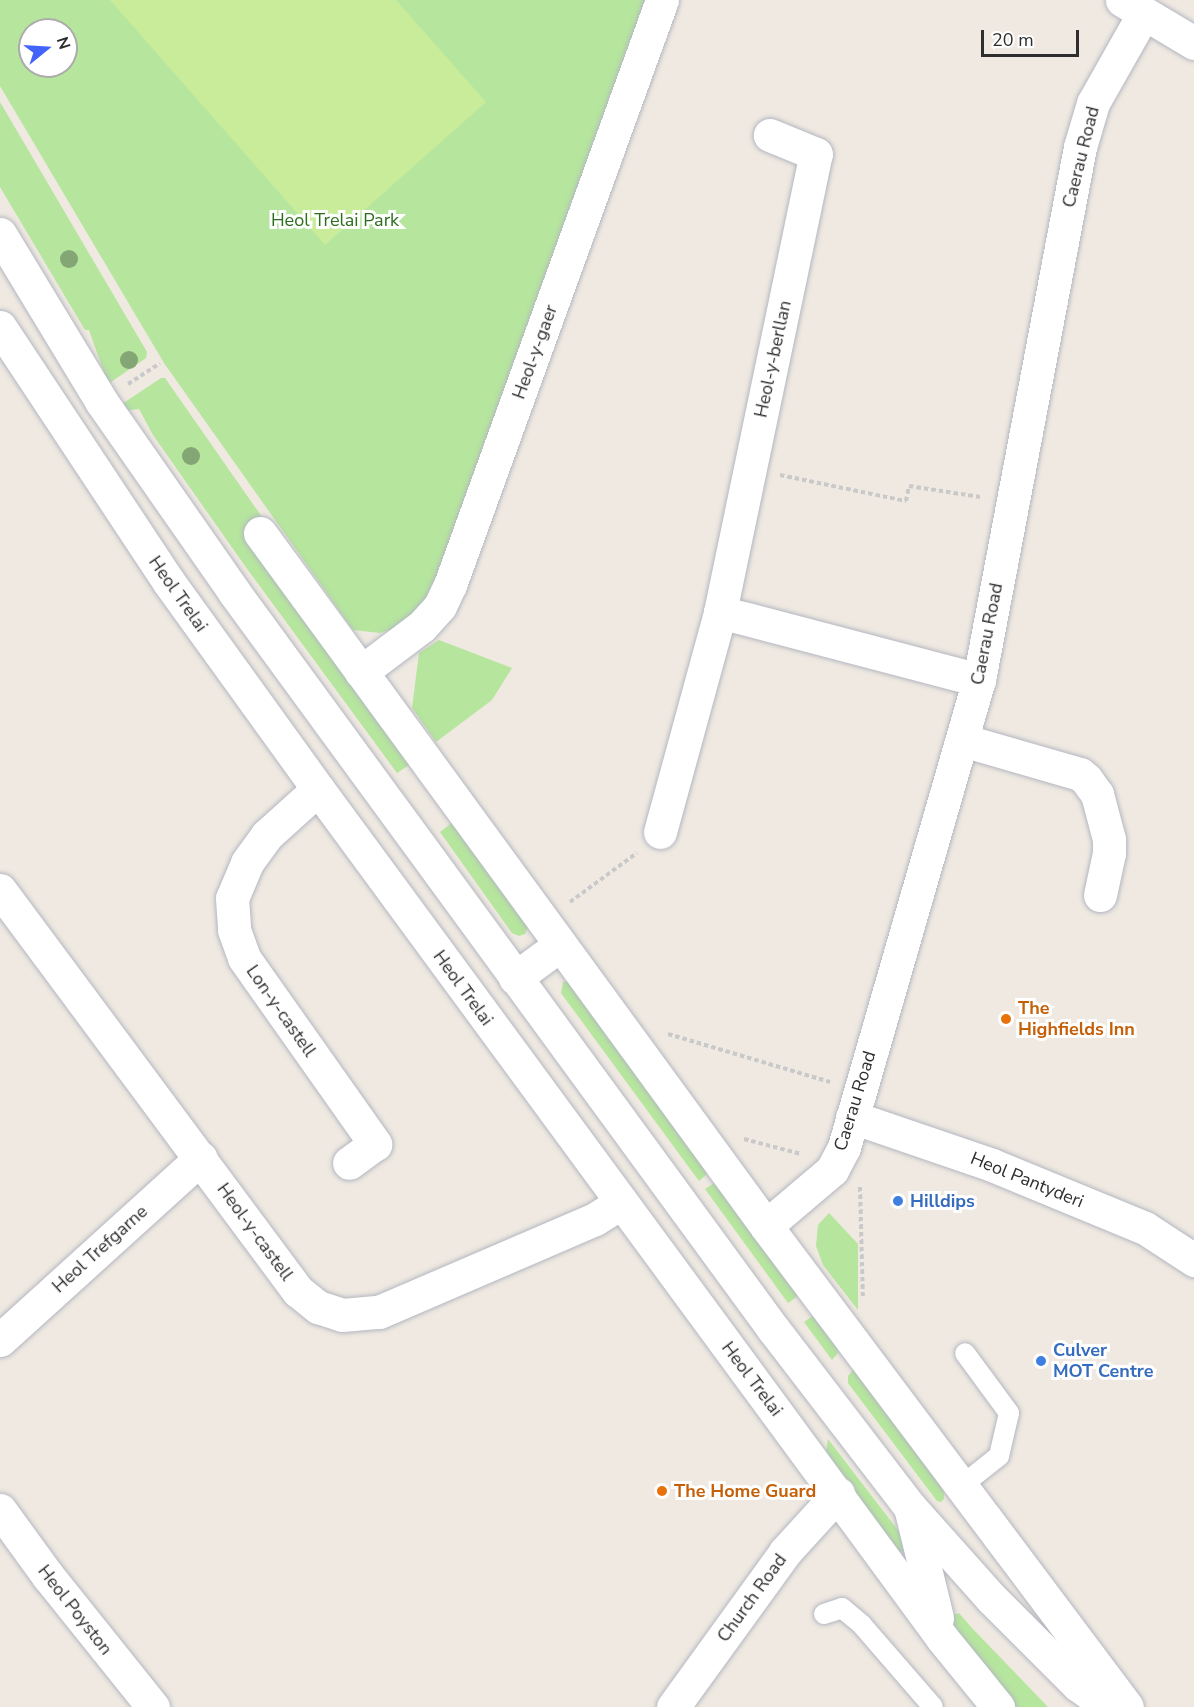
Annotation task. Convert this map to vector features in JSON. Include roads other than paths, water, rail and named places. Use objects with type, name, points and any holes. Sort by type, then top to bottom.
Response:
[{"type":"street","name":"Heol-y-gaer","points":[[361,672],[422,626],[440,606],[450,585],[662,0]]},
{"type":"street","points":[[1133,6],[1194,43]]},
{"type":"street","name":"Caerau Road","points":[[766,1226],[832,1170],[851,1119],[979,681],[1080,147],[1093,104],[1133,6]]},
{"type":"street","name":"Heol-y-berllan","points":[[660,832],[720,612],[816,154],[771,135]]},
{"type":"street","name":"Heol Trelai","points":[[0,234],[101,401],[167,497],[515,978],[774,1330],[910,1508],[991,1598],[1078,1685],[1108,1707]]},
{"type":"street","name":"Heol Trelai","points":[[0,327],[168,581],[621,1203],[993,1705]]},
{"type":"street","points":[[260,533],[766,1226],[1127,1707]]},
{"type":"street","points":[[720,612],[979,681]]},
{"type":"street","points":[[962,740],[1080,774],[1086,778],[1097,794],[1109,840],[1109,854],[1100,895]]},
{"type":"street","name":"Lon-y-castell","points":[[318,789],[267,835],[247,863],[232,898],[234,930],[244,958],[375,1144],[350,1163]]},
{"type":"street","name":"Heol-y-castell","points":[[0,890],[298,1291],[318,1307],[342,1315],[379,1312],[595,1219],[621,1203]]},
{"type":"street","points":[[515,978],[551,933]]},
{"type":"street","name":"Heol Pantyderi","points":[[851,1119],[992,1165],[1134,1223],[1194,1260]]},
{"type":"street","name":"Heol Trefgarne","points":[[0,1340],[201,1158]]},
{"type":"street","name":"Church Road","points":[[673,1707],[785,1552],[838,1494]]},
{"type":"street","name":"Heol Trelai","points":[[910,1508],[942,1638]]},
{"type":"street","name":"Heol Poyston","points":[[0,1510],[48,1576],[153,1707]]},
{"type":"lane","points":[[960,1486],[999,1456],[1009,1413],[965,1353]]},
{"type":"lane","points":[[824,1614],[842,1608],[862,1625],[933,1707]]},
{"type":"place","name":"The Highfields Inn","points":[[1006,1019]]},
{"type":"place","name":"Hilldips","points":[[898,1201]]},
{"type":"place","name":"Culver MOT Centre","points":[[1041,1361]]},
{"type":"place","name":"The Home Guard","points":[[662,1491]]},
{"type":"park label","name":"Heol Trelai Park","points":[[335,220]]}]
